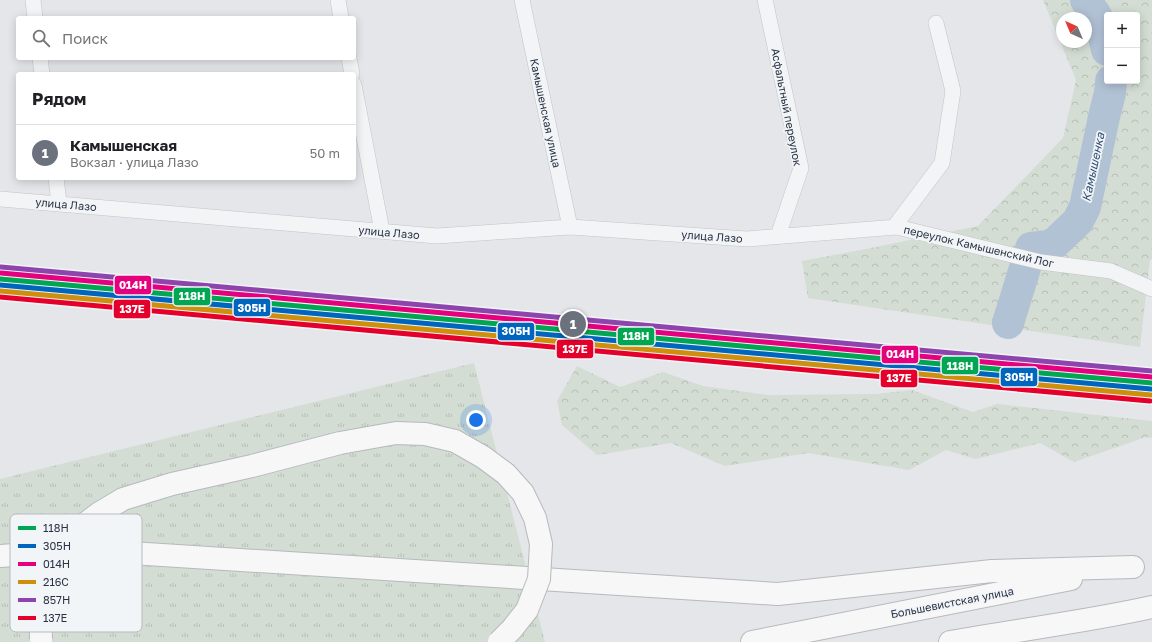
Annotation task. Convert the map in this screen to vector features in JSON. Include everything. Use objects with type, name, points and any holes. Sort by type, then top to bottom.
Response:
[{"type":"highway","points":[[98,514],[123,499],[172,484],[252,466],[340,443],[396,433],[425,434],[455,441],[484,457],[506,474],[523,493],[535,518],[541,544],[539,579],[527,610],[512,630],[499,642]]},
{"type":"highway","points":[[142,554],[778,594],[992,571],[1143,564]]},
{"type":"highway","points":[[0,556],[10,555]]},
{"type":"highway","name":"Большевистская улица","points":[[752,642],[1143,564]]},
{"type":"highway","points":[[950,642],[1152,607]]},
{"type":"highway","points":[[1007,642],[1073,621]]},
{"type":"highway","points":[[41,632],[42,642]]},
{"type":"street","points":[[33,0],[35,16]]},
{"type":"street","points":[[338,0],[341,16]]},
{"type":"street","name":"Камышенская улица","points":[[522,0],[570,227]]},
{"type":"street","name":"Асфальтный переулок","points":[[765,0],[801,168],[778,236]]},
{"type":"street","points":[[894,227],[942,163],[953,91],[936,22]]},
{"type":"street","points":[[40,60],[42,72]]},
{"type":"street","points":[[349,60],[352,72]]},
{"type":"street","points":[[356,95],[382,231]]},
{"type":"street","points":[[56,180],[60,203]]},
{"type":"street","name":"улица Лазо","points":[[0,199],[437,236],[570,227],[747,239],[778,236]]},
{"type":"street","name":"переулок Камышенский Лог","points":[[778,236],[894,227],[1041,262],[1111,271],[1152,289]]},
{"type":"green space","points":[[1043,0],[1152,0],[1152,259],[1150,260],[1140,347],[808,298],[802,261],[978,226],[1063,138],[1076,80],[1063,48],[1092,48],[1092,12],[1056,12],[1056,32]]},
{"type":"green space","points":[[474,363],[545,642],[0,642],[0,479]]},
{"type":"green space","points":[[577,366],[620,387],[663,372],[703,386],[767,395],[876,394],[912,390],[973,412],[997,404],[1152,421],[1152,438],[1146,437],[1074,462],[1040,443],[975,459],[946,450],[909,470],[808,453],[725,466],[671,443],[597,455],[562,425],[557,401]]},
{"type":"waterway","name":"Камышенка","points":[[1086,0],[1101,24],[1107,48]]},
{"type":"waterway","name":"Камышенка","points":[[1031,248],[1049,246],[1056,242],[1078,221],[1085,207],[1111,84]]},
{"type":"waterway","name":"Камышенка","points":[[1008,323],[1025,268]]},
{"type":"transit line","name":"857Н","points":[[1,267],[1152,371]]},
{"type":"transit line","name":"014Н","points":[[1,273],[1152,377]]},
{"type":"transit line","name":"118Н","points":[[0,279],[1152,383]]},
{"type":"transit line","name":"305Н","points":[[0,285],[1151,389]]},
{"type":"transit line","name":"216С","points":[[0,291],[1151,395]]},
{"type":"transit line","name":"137Е","points":[[0,297],[1150,401]]},
{"type":"place","name":"Камышенская","points":[[573,324]]}]
